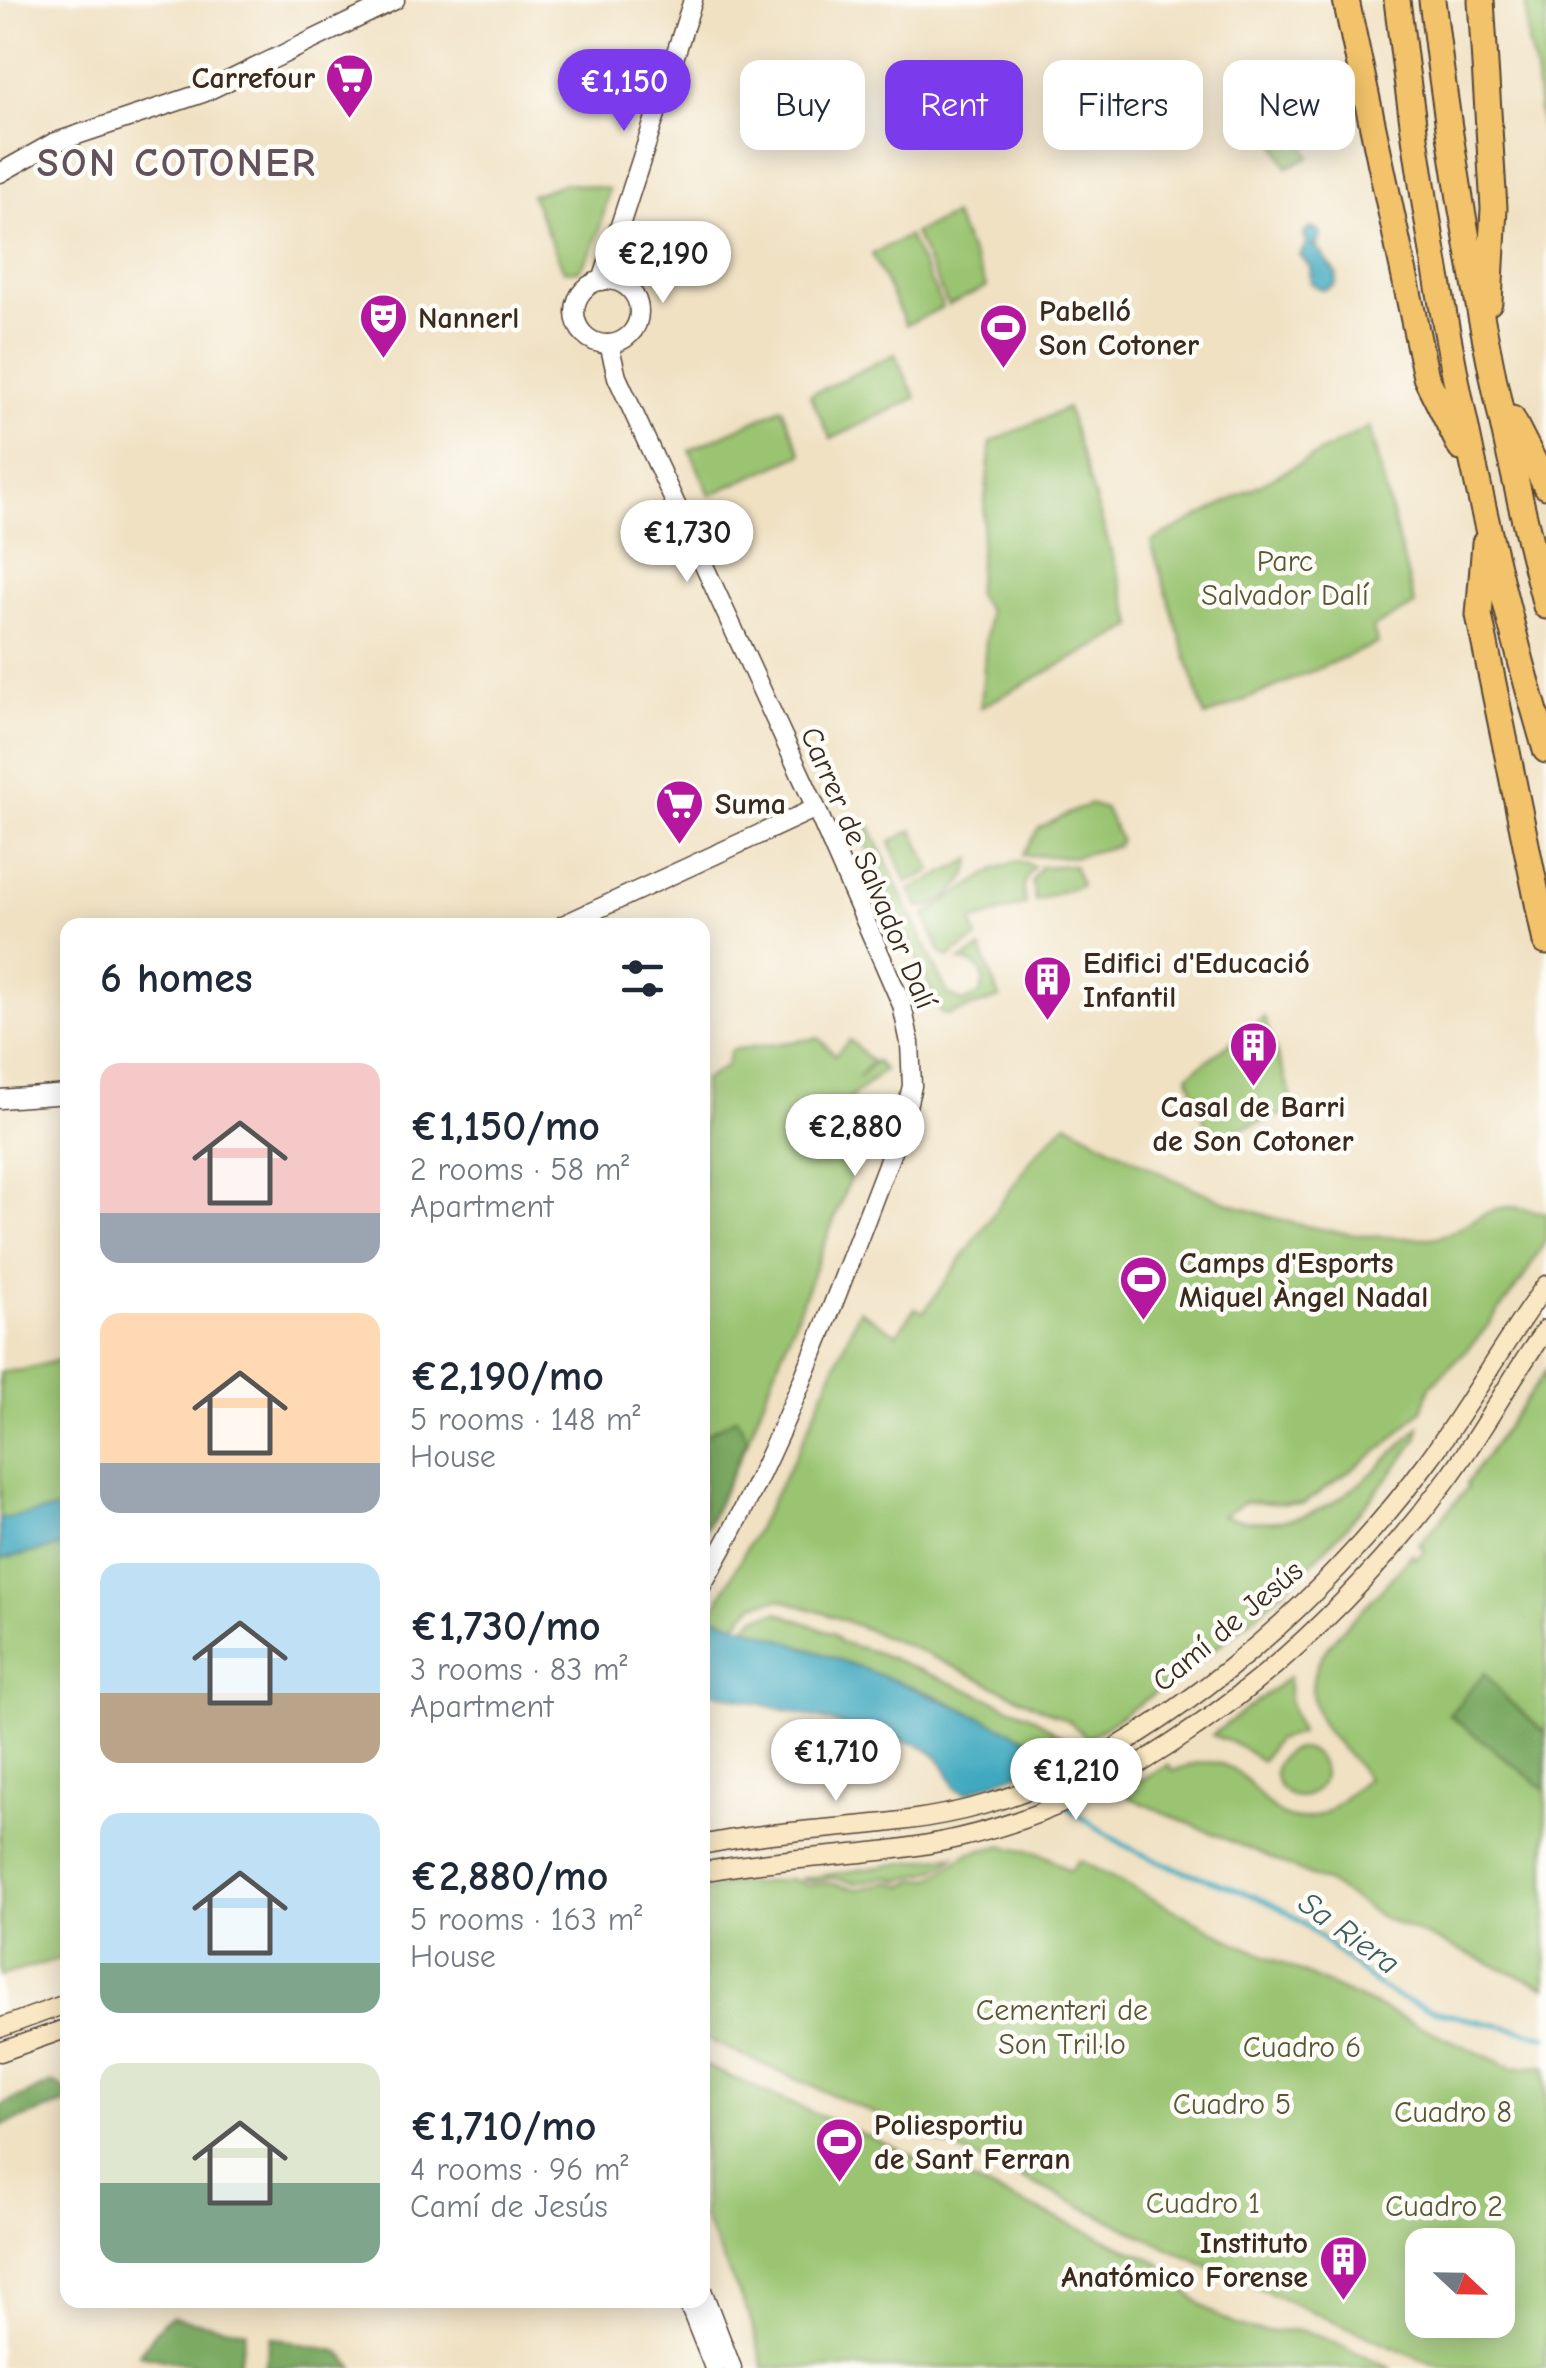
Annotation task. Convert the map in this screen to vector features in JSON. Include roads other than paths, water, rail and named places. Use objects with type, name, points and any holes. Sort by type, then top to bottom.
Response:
[{"type":"highway","points":[[1346,0],[1426,377],[1479,484]]},
{"type":"highway","points":[[1397,0],[1421,180],[1479,484],[1546,750]]},
{"type":"highway","points":[[1432,0],[1455,168],[1494,385],[1546,606]]},
{"type":"highway","points":[[1481,0],[1494,208],[1487,347]]},
{"type":"highway","points":[[1494,385],[1546,486]]},
{"type":"highway","points":[[1486,518],[1479,615],[1546,942]]},
{"type":"main road","name":"Camí de Jesús","points":[[710,1844],[762,1834],[892,1824],[980,1806],[1039,1785],[1087,1762],[1207,1685],[1292,1614],[1344,1563],[1426,1464],[1510,1334],[1546,1286]]},
{"type":"main road","name":"Camí de Jesús","points":[[710,1871],[776,1859],[923,1846],[977,1834],[1028,1817],[1104,1783],[1208,1716],[1293,1648],[1372,1571],[1475,1440],[1546,1329]]},
{"type":"main road","points":[[1475,1440],[1546,1349]]},
{"type":"main road","points":[[0,2028],[60,2007]]},
{"type":"main road","points":[[0,2052],[60,2031]]},
{"type":"street","points":[[0,172],[52,142],[203,93],[394,0]]},
{"type":"street","points":[[602,281],[693,0]]},
{"type":"street","points":[[602,281],[626,286],[640,310],[635,330],[609,344],[585,336],[576,312],[586,288],[602,281]]},
{"type":"street","name":"Carrer de Salvador Dalí","points":[[609,344],[617,377],[816,808],[902,1005],[910,1042],[912,1086],[902,1126],[792,1404],[727,1544],[710,1572]]},
{"type":"street","points":[[578,918],[816,808]]},
{"type":"street","points":[[0,1099],[60,1095]]},
{"type":"street","points":[[690,2308],[714,2368]]},
{"type":"street","points":[[709,2308],[732,2368]]},
{"type":"water","points":[[1310,228],[1321,235],[1318,243],[1311,246],[1316,246],[1337,274],[1335,284],[1323,290],[1311,283],[1310,267],[1300,255],[1307,244],[1304,234]]},
{"type":"water","points":[[60,1509],[60,1547],[0,1559],[0,1519]]},
{"type":"water","points":[[710,1617],[933,1696],[1061,1756],[966,1793],[955,1788],[937,1757],[917,1744],[710,1691]]},
{"type":"waterway","name":"Sa Riera","points":[[1018,1768],[1037,1783]]},
{"type":"waterway","name":"Sa Riera","points":[[1065,1805],[1144,1855],[1280,1908],[1397,1997],[1438,2012],[1546,2037]]},
{"type":"place","name":"Carrefour","points":[[350,120]]},
{"type":"place","name":"Nannerl","points":[[383,360]]},
{"type":"place","name":"Pabelló Son Cotoner","points":[[1004,370]]},
{"type":"place","name":"Suma","points":[[680,846]]},
{"type":"place","name":"Edifici d'Educació Infantil","points":[[1048,1022]]},
{"type":"place","name":"Casal de Barri de Son Cotoner","points":[[1253,1088]]},
{"type":"place","name":"Camps d'Esports Miquel Àngel Nadal","points":[[1144,1322]]},
{"type":"place","name":"Poliesportiu de Sant Ferran","points":[[839,2184]]},
{"type":"place","name":"Instituto Anatómico Forense","points":[[1343,2302]]},
{"type":"district","name":"SON COTONER","points":[[177,163]]},
{"type":"park label","name":"Parc Salvador Dalí","points":[[1285,578]]},
{"type":"park label","name":"Cementeri de Son Tril·lo","points":[[1062,2027]]},
{"type":"park label","name":"Cuadro 6","points":[[1302,2047]]},
{"type":"park label","name":"Cuadro 5","points":[[1232,2104]]},
{"type":"park label","name":"Cuadro 8","points":[[1453,2112]]},
{"type":"park label","name":"Cuadro 1","points":[[1203,2203]]},
{"type":"park label","name":"Cuadro 2","points":[[1444,2206]]}]
